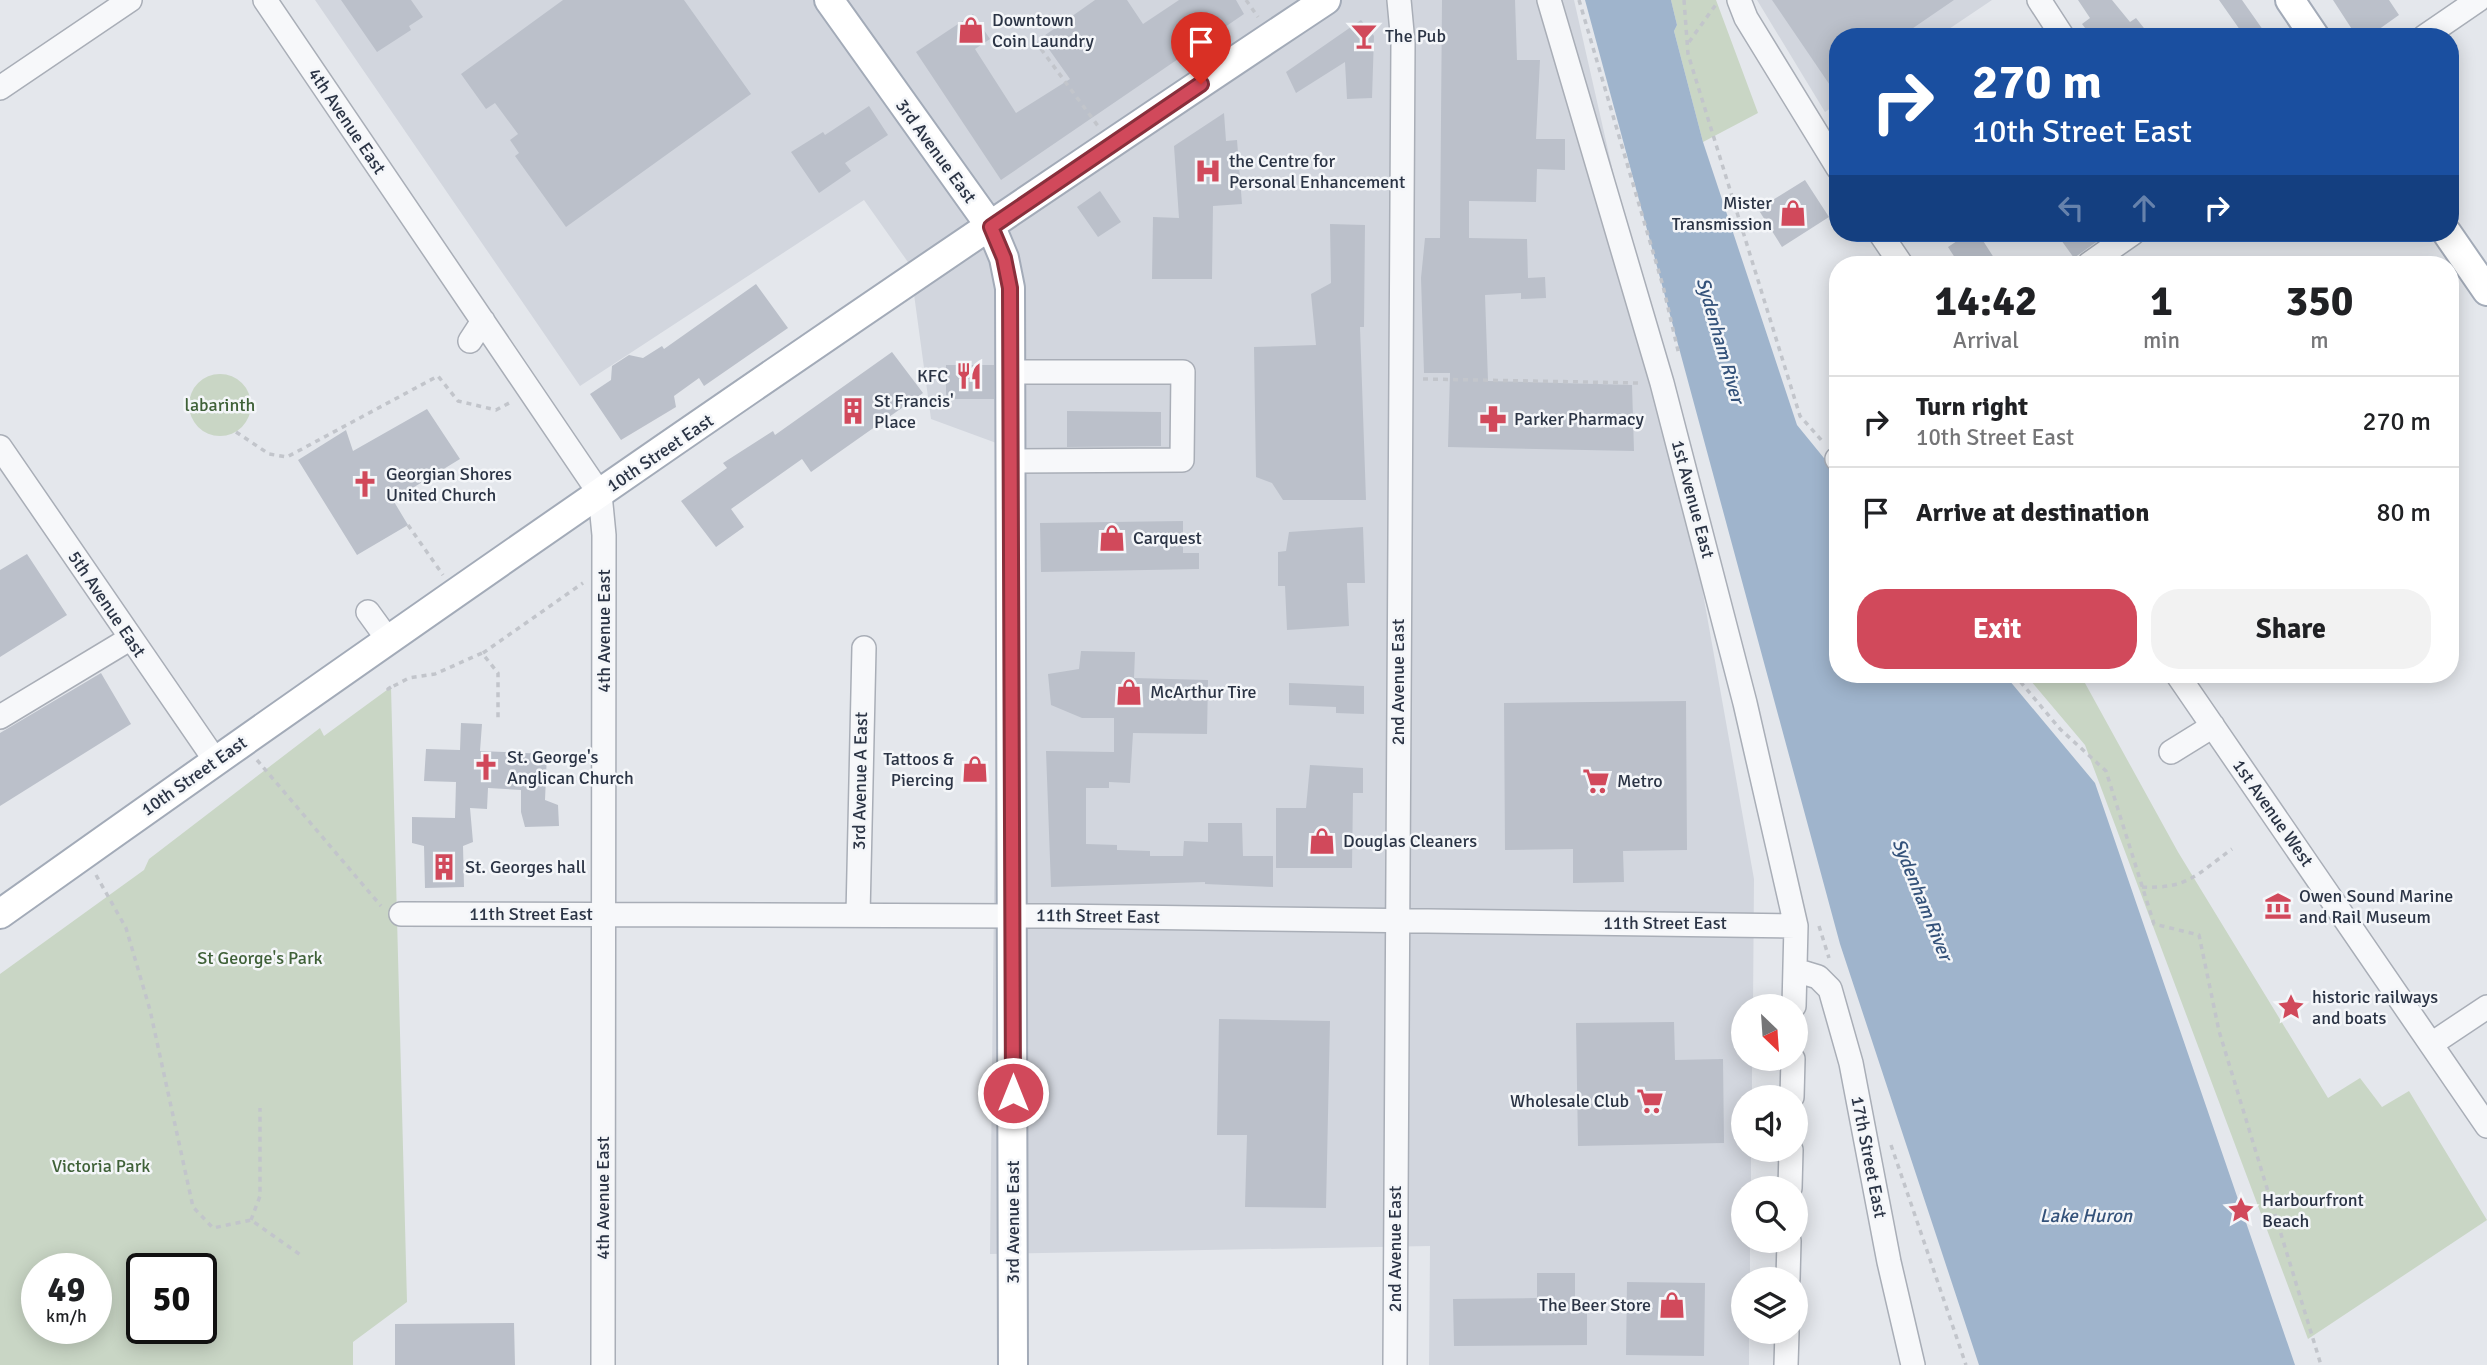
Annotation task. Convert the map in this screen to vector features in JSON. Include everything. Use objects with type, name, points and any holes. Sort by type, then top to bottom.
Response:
[{"type":"main road","name":"3rd Avenue East","points":[[829,0],[991,227],[1004,258],[1010,288],[1013,1365]]},
{"type":"main road","name":"10th Street East","points":[[0,914],[215,760],[600,494],[1326,0]]},
{"type":"main road","points":[[2290,0],[2309,28]]},
{"type":"main road","points":[[2453,242],[2487,291]]},
{"type":"street","points":[[0,88],[130,0]]},
{"type":"street","name":"4th Avenue East","points":[[265,0],[600,494],[604,568],[603,1365]]},
{"type":"street","name":"2nd Avenue East","points":[[1395,1365],[1403,43],[1399,0]]},
{"type":"street","name":"1st Avenue East","points":[[1549,0],[1662,383],[1745,703],[1796,926],[1794,994]]},
{"type":"street","points":[[1739,0],[1746,18],[1829,153]]},
{"type":"street","points":[[2039,0],[2057,28]]},
{"type":"street","points":[[2437,28],[2478,0]]},
{"type":"street","points":[[2100,256],[2120,242]]},
{"type":"street","points":[[470,341],[483,321]]},
{"type":"street","points":[[1011,372],[1183,372],[1182,460],[1011,461]]},
{"type":"street","name":"5th Avenue East","points":[[0,447],[215,760]]},
{"type":"street","points":[[368,612],[389,641]]},
{"type":"street","points":[[0,717],[131,638]]},
{"type":"street","name":"3rd Avenue A East","points":[[858,915],[864,648]]},
{"type":"street","name":"1st Avenue West","points":[[2184,683],[2433,1043],[2487,1126]]},
{"type":"street","points":[[2171,752],[2213,726]]},
{"type":"street","name":"11th Street East","points":[[401,914],[1013,915],[1796,926]]},
{"type":"street","name":"17th Street East","points":[[1795,970],[1818,977],[1830,989],[1851,1063],[1889,1262],[1913,1365]]},
{"type":"street","points":[[2433,1043],[2487,1007]]},
{"type":"street","points":[[1786,1365],[1787,1344]]},
{"type":"path","points":[[1684,0],[1688,44],[1800,416],[1829,450]]},
{"type":"path","points":[[1688,44],[1719,0]]},
{"type":"path","points":[[1035,41],[1095,122],[1109,147]]},
{"type":"path","points":[[236,432],[269,454],[287,457],[438,376],[458,401],[496,410],[530,391]]},
{"type":"path","points":[[1401,378],[1662,383]]},
{"type":"path","points":[[408,525],[456,594]]},
{"type":"path","points":[[391,687],[388,689],[409,678],[435,674],[482,653],[604,568]]},
{"type":"path","points":[[482,653],[498,673],[498,721]]},
{"type":"path","points":[[2022,683],[2060,729],[2106,771],[2154,924],[2199,935],[2219,1031],[2321,1365]]},
{"type":"path","points":[[244,741],[385,911],[401,914]]},
{"type":"path","points":[[2142,887],[2169,888],[2184,883],[2232,849]]},
{"type":"path","points":[[84,854],[125,928],[150,1010],[193,1207],[213,1227],[251,1220],[302,1256]]},
{"type":"path","points":[[251,1220],[260,1196],[260,1108]]},
{"type":"shaded area","points":[[315,0],[1574,0],[1682,476],[1754,879],[1753,994],[1731,994],[1731,1071],[1752,1071],[1752,1085],[1731,1085],[1731,1162],[1751,1162],[1751,1176],[1731,1176],[1731,1253],[1750,1253],[1750,1267],[1731,1267],[1731,1344],[1749,1344],[1749,1365],[1429,1365],[1430,1246],[990,1254],[999,444],[931,419],[910,265],[864,200],[580,386]]},
{"type":"shaded area","points":[[1757,0],[1992,0],[1950,28],[1829,28],[1829,109],[1825,112]]},
{"type":"green space","points":[[1671,0],[1716,0],[1758,113],[1703,142],[1674,31],[1677,25]]},
{"type":"green space","name":"labarinth","points":[[214,374],[226,374],[242,383],[249,393],[249,417],[242,427],[226,436],[214,436],[203,431],[194,422],[189,411],[189,399],[194,388],[203,379]]},
{"type":"green space","points":[[2033,683],[2085,683],[2178,852],[2328,1098],[2360,1078],[2382,1107],[2409,1091],[2487,1220],[2308,1339],[2085,745]]},
{"type":"green space","points":[[391,687],[407,1302],[353,1342],[353,1365],[0,1365],[0,974],[144,870],[149,859],[320,728],[324,736]]},
{"type":"water","name":"Lake Huron","points":[[1585,0],[1671,0],[1677,25],[1674,31],[1703,142],[1797,425],[1829,464],[1829,683],[2012,683],[2095,783],[2295,1365],[1979,1365],[1840,944]]},
{"type":"building","points":[[341,0],[411,0],[423,17],[409,26],[411,30],[377,52]]},
{"type":"building","points":[[563,0],[684,0],[751,94],[566,227],[515,156],[519,153],[510,140],[518,134],[495,103],[486,109],[461,74]]},
{"type":"building","points":[[1095,0],[1127,0],[1143,24],[1179,0],[1236,0],[1244,14],[1001,180],[916,52],[973,14],[990,39],[975,49],[1016,113],[1070,79],[1041,38]]},
{"type":"building","points":[[1442,0],[1515,0],[1517,60],[1540,60],[1536,139],[1565,139],[1565,170],[1537,169],[1536,202],[1469,201],[1469,238],[1527,239],[1528,278],[1545,277],[1546,298],[1521,299],[1521,293],[1485,295],[1488,381],[1632,385],[1634,451],[1448,447],[1450,373],[1424,373],[1421,278],[1425,238],[1440,238]]},
{"type":"building","points":[[1772,0],[1954,0],[1913,28],[1829,28],[1829,84]]},
{"type":"building","points":[[2078,0],[2112,0],[2130,22],[2136,18],[2144,28],[2085,28],[2082,24],[2090,18]]},
{"type":"building","points":[[2219,0],[2242,0],[2262,28],[2239,28]]},
{"type":"building","points":[[2333,0],[2389,0],[2399,15],[2381,28],[2351,28]]},
{"type":"building","points":[[1361,20],[1374,36],[1372,98],[1347,99],[1345,62],[1296,93],[1286,72]]},
{"type":"building","points":[[869,106],[888,135],[845,163],[851,171],[819,193],[791,152],[823,132],[825,135]]},
{"type":"building","points":[[1224,113],[1226,141],[1237,140],[1242,204],[1213,206],[1212,279],[1152,279],[1153,217],[1179,218],[1174,146]]},
{"type":"building","name":"Mister Transmission","points":[[1805,180],[1829,217],[1782,247],[1758,209]]},
{"type":"building","points":[[1100,191],[1121,222],[1098,237],[1077,207]]},
{"type":"building","points":[[1330,224],[1365,225],[1364,327],[1360,327],[1366,500],[1283,500],[1272,483],[1256,477],[1254,347],[1316,345],[1311,294],[1331,283]]},
{"type":"building","points":[[1956,242],[1984,242],[1993,256],[1954,256],[1948,247]]},
{"type":"building","points":[[2062,242],[2096,242],[2077,256],[2073,256]]},
{"type":"building","points":[[756,284],[788,328],[704,386],[699,378],[674,396],[676,407],[621,440],[590,394],[611,380],[612,366],[629,355],[643,358],[662,346],[664,349]]},
{"type":"building","points":[[892,352],[923,393],[811,472],[802,459],[731,509],[744,527],[716,547],[681,501],[727,468],[723,463],[773,431],[775,435]]},
{"type":"building","points":[[946,365],[994,365],[994,399],[946,399]]},
{"type":"building","name":"Georgian Shores United Church","points":[[427,409],[460,459],[393,500],[408,525],[357,555],[298,460],[346,430],[353,451]]},
{"type":"building","points":[[1067,411],[1161,412],[1161,446],[1067,447]]},
{"type":"building","name":"Carquest","points":[[1183,521],[1183,553],[1199,553],[1199,569],[1041,572],[1040,523]]},
{"type":"building","points":[[1363,527],[1365,583],[1347,583],[1349,626],[1287,630],[1285,586],[1278,586],[1278,552],[1286,551],[1289,532]]},
{"type":"building","points":[[27,554],[67,615],[0,657],[0,570]]},
{"type":"building","points":[[1081,651],[1135,652],[1134,678],[1208,680],[1207,734],[1133,733],[1130,783],[1109,782],[1109,788],[1086,788],[1086,844],[1117,845],[1117,850],[1150,851],[1150,856],[1183,856],[1184,841],[1208,842],[1208,823],[1242,823],[1243,856],[1273,856],[1273,887],[1205,882],[1051,887],[1046,751],[1114,752],[1114,718],[1082,718],[1051,705],[1048,674],[1079,669]]},
{"type":"building","points":[[101,673],[131,724],[0,806],[0,733]]},
{"type":"building","points":[[1289,683],[1364,686],[1364,714],[1336,713],[1336,707],[1289,705]]},
{"type":"building","name":"Metro","points":[[1686,701],[1687,850],[1623,851],[1624,882],[1573,883],[1573,849],[1505,850],[1504,703]]},
{"type":"building","name":"St. George's Anglican Church","points":[[461,723],[482,724],[480,751],[547,754],[545,800],[558,805],[559,826],[525,827],[521,812],[521,790],[488,788],[487,809],[470,808],[473,842],[463,846],[464,887],[425,888],[424,846],[412,843],[412,817],[455,818],[456,782],[424,781],[426,749],[460,750]]},
{"type":"building","points":[[1310,765],[1363,768],[1363,793],[1353,793],[1352,868],[1276,868],[1276,808],[1306,808]]},
{"type":"building","points":[[1219,1019],[1330,1021],[1326,1208],[1245,1207],[1247,1135],[1217,1135]]},
{"type":"building","name":"Wholesale Club","points":[[1674,1022],[1675,1060],[1723,1059],[1724,1143],[1578,1146],[1576,1023]]},
{"type":"building","points":[[1537,1273],[1575,1273],[1575,1301],[1587,1301],[1587,1345],[1454,1346],[1453,1299],[1537,1298]]},
{"type":"building","points":[[1627,1282],[1705,1283],[1704,1356],[1626,1355]]},
{"type":"building","points":[[514,1323],[515,1365],[395,1365],[395,1324]]},
{"type":"place","name":"Downtown Coin Laundry","points":[[971,30]]},
{"type":"place","name":"The Pub","points":[[1364,36]]},
{"type":"place","name":"the Centre for Personal Enhancement","points":[[1208,171]]},
{"type":"place","name":"Mister Transmission","points":[[1793,213]]},
{"type":"place","name":"KFC","points":[[969,376]]},
{"type":"place","name":"St Francis' Place","points":[[853,411]]},
{"type":"place","name":"Parker Pharmacy","points":[[1493,419]]},
{"type":"place","name":"Georgian Shores United Church","points":[[365,484]]},
{"type":"place","name":"Carquest","points":[[1112,538]]},
{"type":"place","name":"McArthur Tire","points":[[1129,692]]},
{"type":"place","name":"St. George's Anglican Church","points":[[486,767]]},
{"type":"place","name":"Tattoos & Piercing","points":[[975,769]]},
{"type":"place","name":"Metro","points":[[1596,781]]},
{"type":"place","name":"Douglas Cleaners","points":[[1322,841]]},
{"type":"place","name":"St. Georges hall","points":[[444,867]]},
{"type":"place","name":"Owen Sound Marine and Rail Museum","points":[[2278,906]]},
{"type":"place","name":"historic railways and boats","points":[[2291,1007]]},
{"type":"place","name":"Wholesale Club","points":[[1650,1101]]},
{"type":"place","name":"Harbourfront Beach","points":[[2241,1210]]},
{"type":"place","name":"The Beer Store","points":[[1672,1305]]},
{"type":"route","points":[[1013,1093],[1010,288],[1004,258],[991,227],[1201,84]]},
{"type":"water label","name":"Sydenham River","points":[[1721,340]]},
{"type":"water label","name":"Sydenham River","points":[[1923,899]]},
{"type":"park label","name":"St George's Park","points":[[260,958]]},
{"type":"park label","name":"Victoria Park","points":[[101,1166]]}]
